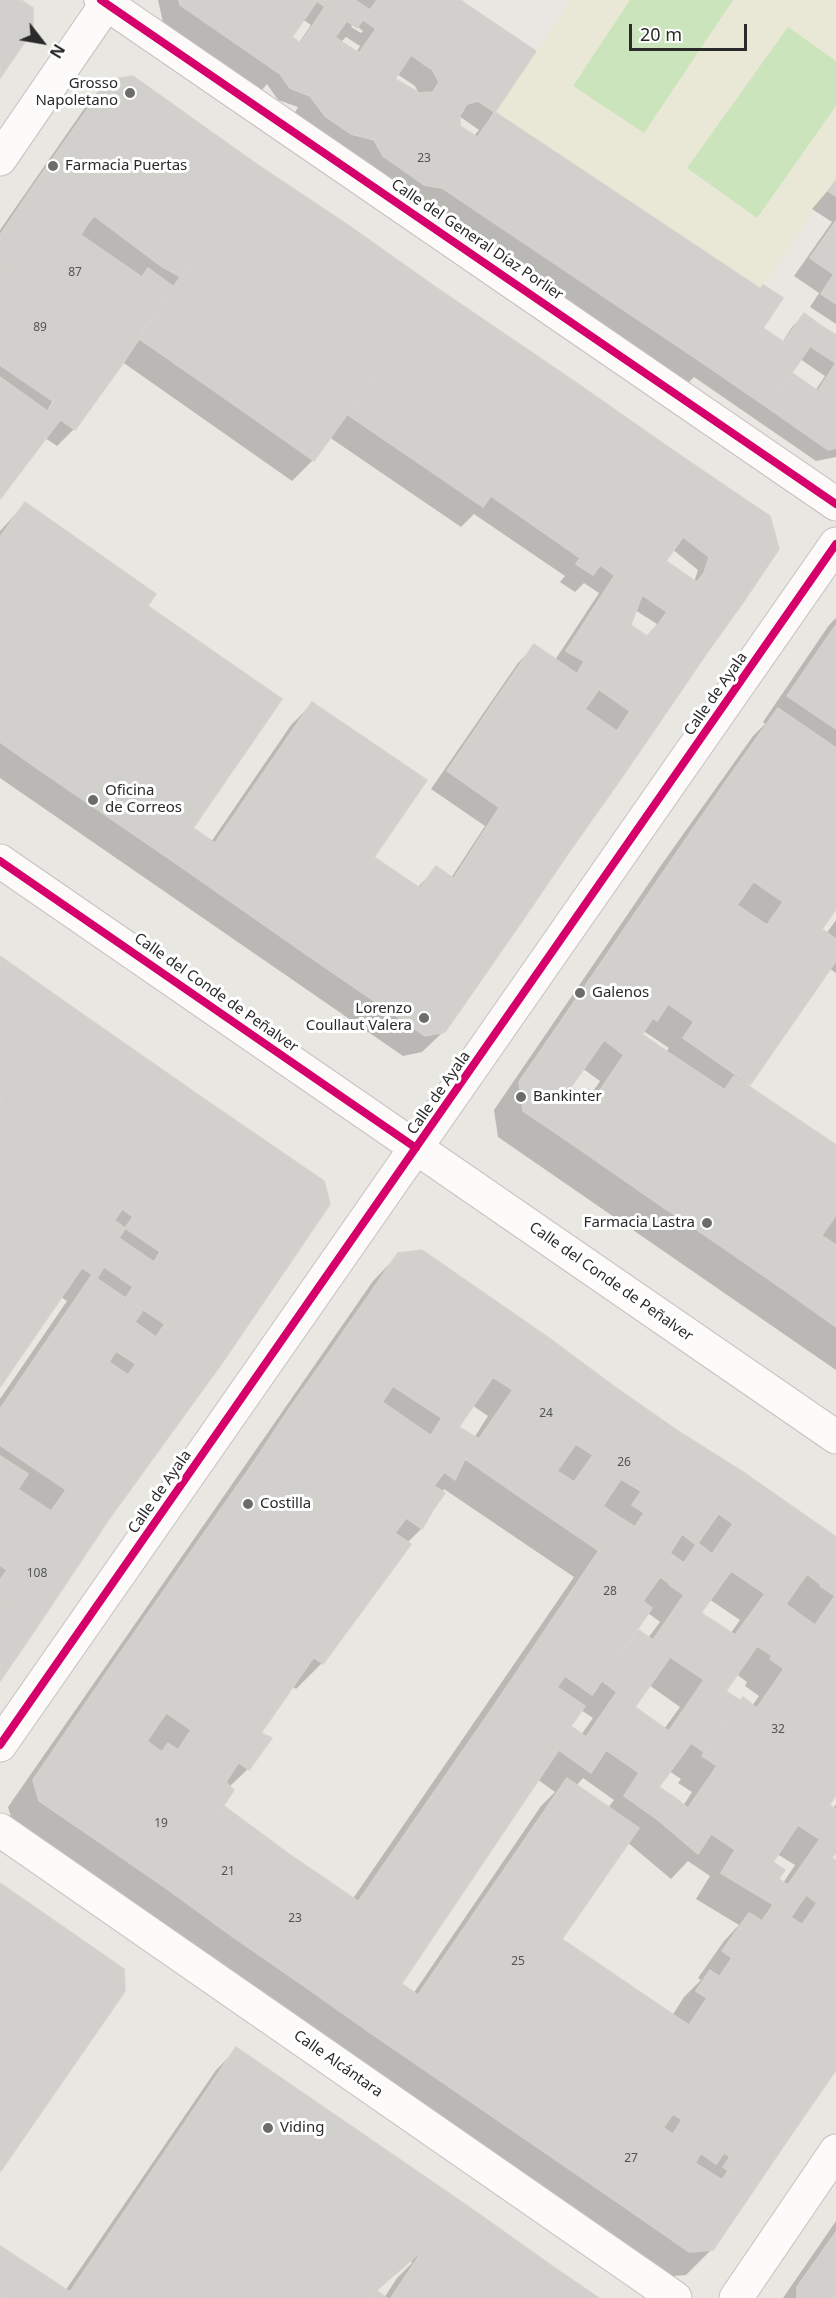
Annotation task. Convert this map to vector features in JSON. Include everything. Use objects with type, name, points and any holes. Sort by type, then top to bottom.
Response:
[{"type":"street","points":[[0,159],[106,1]]},
{"type":"street","name":"Calle del General Díaz Porlier","points":[[106,1],[836,504]]},
{"type":"street","name":"Calle de Ayala","points":[[0,1745],[836,544]]},
{"type":"street","name":"Calle del Conde de Peñalver","points":[[0,861],[836,1437]]},
{"type":"street","name":"Calle Alcántara","points":[[0,1830],[675,2298]]},
{"type":"street","points":[[736,2298],[836,2151]]},
{"type":"shaded area","points":[[572,0],[836,0],[836,180],[707,366],[442,188]]},
{"type":"green space","points":[[630,0],[733,0],[644,133],[573,86]]},
{"type":"green space","points":[[788,27],[836,61],[836,106],[757,218],[687,168]]},
{"type":"building","points":[[0,0],[21,0],[33,8],[33,30],[0,78]]},
{"type":"building","points":[[179,0],[317,1],[292,37],[301,43],[280,74],[180,5]]},
{"type":"building","points":[[315,0],[355,0],[370,10],[357,28]]},
{"type":"building","points":[[377,0],[461,0],[466,4],[425,65],[411,55],[395,79],[409,87],[374,140],[351,134],[326,117],[310,96],[345,44],[359,53],[376,29],[363,20]]},
{"type":"building","points":[[466,4],[536,51],[495,112],[478,101],[467,104],[460,115],[460,126],[477,137],[442,188],[424,185],[383,156],[374,140],[409,87],[419,93],[433,92],[439,82],[432,69],[425,65]]},
{"type":"building","points":[[325,7],[346,22],[335,37],[345,44],[310,96],[290,88],[280,74]]},
{"type":"building","points":[[133,76],[196,121],[117,233],[94,216],[86,226],[32,188],[108,80]]},
{"type":"building","points":[[495,112],[761,289],[707,366],[442,188]]},
{"type":"building","points":[[196,121],[258,165],[181,277],[161,266],[117,233]]},
{"type":"building","points":[[258,165],[348,225],[230,402],[138,338]]},
{"type":"building","points":[[836,180],[836,196],[828,191]]},
{"type":"building","points":[[32,188],[86,226],[81,235],[142,277],[148,268],[174,287],[121,366],[41,291],[0,262],[0,235]]},
{"type":"building","points":[[836,221],[836,276],[810,258]]},
{"type":"building","points":[[348,225],[437,288],[314,461],[230,402]]},
{"type":"building","points":[[0,262],[41,291],[121,366],[75,430],[48,411],[54,402],[0,365]]},
{"type":"building","points":[[834,274],[836,276],[836,304],[821,294]]},
{"type":"building","points":[[763,285],[783,298],[763,328],[784,342],[804,313],[823,327],[768,408],[707,366]]},
{"type":"building","points":[[437,288],[571,379],[483,507],[348,415]]},
{"type":"building","points":[[823,327],[836,335],[836,363],[810,346]]},
{"type":"building","points":[[836,363],[836,448],[828,450],[768,408],[791,372],[818,391]]},
{"type":"building","points":[[0,377],[60,420],[0,499]]},
{"type":"building","points":[[571,379],[661,442],[580,558],[491,496]]},
{"type":"building","points":[[661,442],[721,483],[642,595],[600,565],[593,575],[576,564]]},
{"type":"building","points":[[721,483],[770,516],[779,549],[744,601],[704,573],[709,557],[683,537]]},
{"type":"building","points":[[25,502],[156,594],[35,767],[0,742],[0,537]]},
{"type":"building","points":[[666,561],[697,582],[704,573],[744,601],[706,654],[660,622],[667,612],[642,595]]},
{"type":"building","points":[[615,575],[642,595],[631,625],[647,636],[660,622],[706,654],[655,729],[577,674],[584,661],[566,651]]},
{"type":"building","points":[[148,606],[282,699],[171,860],[35,767]]},
{"type":"building","points":[[836,625],[836,729],[787,696]]},
{"type":"building","points":[[534,644],[599,689],[585,709],[617,731],[630,711],[655,729],[615,787],[494,702]]},
{"type":"building","points":[[312,702],[427,780],[307,955],[171,860],[193,828],[215,843]]},
{"type":"building","points":[[494,702],[615,787],[567,855],[447,771]]},
{"type":"building","points":[[778,708],[836,748],[836,846],[731,774]]},
{"type":"building","points":[[731,774],[836,846],[836,909],[822,929],[688,836]]},
{"type":"building","points":[[499,808],[567,855],[520,924],[454,878]]},
{"type":"building","points":[[688,836],[753,882],[737,905],[767,925],[783,902],[836,939],[836,961],[750,1085],[683,1038],[694,1022],[668,1004],[657,1021],[592,976]]},
{"type":"building","points":[[374,857],[420,888],[436,866],[520,924],[445,1032],[425,1036],[307,955]]},
{"type":"building","points":[[0,956],[68,1004],[0,1103]]},
{"type":"building","points":[[592,976],[653,1018],[642,1034],[656,1044],[582,1151],[523,1111],[519,1082]],"holes":[[[604,1040],[624,1055],[592,1102],[571,1087]]]},
{"type":"building","points":[[68,1004],[200,1096],[0,1387],[0,1103]]},
{"type":"building","points":[[656,1044],[725,1090],[651,1199],[582,1151]]},
{"type":"building","points":[[734,1076],[802,1122],[719,1245],[651,1199]]},
{"type":"building","points":[[200,1096],[324,1181],[330,1204],[254,1316],[125,1228],[133,1217],[122,1209]]},
{"type":"building","points":[[802,1122],[836,1145],[836,1215],[784,1290],[719,1245]]},
{"type":"building","points":[[114,1220],[125,1228],[119,1238],[154,1262],[160,1252],[254,1316],[222,1363],[126,1298],[133,1287],[104,1267],[97,1278],[82,1268]]},
{"type":"building","points":[[822,1236],[836,1245],[836,1327],[784,1290]]},
{"type":"building","points":[[422,1250],[549,1338],[513,1390],[493,1377],[459,1427],[479,1439],[465,1459],[431,1435],[442,1418],[393,1386],[382,1402],[323,1361],[398,1253]]},
{"type":"building","points":[[92,1275],[143,1310],[135,1322],[156,1337],[165,1324],[222,1363],[185,1414],[128,1375],[136,1364],[116,1351],[109,1362],[57,1326]]},
{"type":"building","points":[[57,1326],[185,1414],[109,1519],[0,1445],[0,1409]]},
{"type":"building","points":[[549,1338],[615,1387],[533,1506],[465,1459]]},
{"type":"building","points":[[323,1361],[465,1459],[455,1480],[444,1472],[434,1486],[445,1493],[433,1510],[289,1409]]},
{"type":"building","points":[[615,1387],[681,1433],[641,1491],[621,1479],[603,1506],[621,1518],[599,1551],[533,1506],[557,1471],[574,1482],[593,1455],[576,1444]]},
{"type":"building","points":[[289,1409],[433,1510],[422,1529],[406,1518],[395,1533],[411,1544],[401,1558],[256,1459]]},
{"type":"building","points":[[681,1433],[746,1474],[696,1545],[682,1534],[670,1553],[684,1563],[670,1584],[660,1577],[643,1601],[652,1608],[592,1695],[565,1676],[557,1687],[585,1706],[553,1752],[489,1713],[621,1518],[635,1527],[644,1513],[632,1505]]},
{"type":"building","points":[[0,1456],[28,1474],[18,1489],[51,1511],[66,1490],[109,1519],[39,1624],[0,1598],[0,1580],[7,1570],[0,1565]]},
{"type":"building","points":[[256,1459],[401,1558],[323,1664],[181,1566]]},
{"type":"building","points":[[746,1474],[836,1537],[836,1564],[821,1585],[807,1574],[786,1604],[801,1615],[772,1656],[757,1646],[726,1691],[741,1701],[705,1753],[691,1743],[659,1787],[674,1797],[658,1820],[624,1796],[639,1773],[606,1750],[591,1773],[556,1748],[571,1726],[586,1737],[617,1692],[602,1681],[639,1630],[653,1640],[684,1595],[669,1585],[696,1545],[698,1543],[712,1554],[733,1524],[719,1514]],"holes":[[[731,1571],[765,1594],[735,1635],[701,1613]],[[670,1657],[704,1680],[669,1731],[635,1707]]]},
{"type":"building","points":[[836,1564],[836,1794],[812,1834],[798,1825],[773,1862],[785,1870],[764,1899],[721,1873],[735,1850],[711,1834],[698,1854],[658,1820],[674,1797],[688,1808],[717,1766],[702,1756],[743,1697],[757,1708],[784,1669],[770,1659],[801,1615],[815,1625],[835,1596],[820,1586]]},
{"type":"building","points":[[181,1566],[313,1658],[261,1733],[272,1738],[249,1770],[107,1672]]},
{"type":"building","points":[[0,1598],[39,1624],[0,1681]]},
{"type":"building","points":[[107,1672],[166,1713],[147,1741],[162,1752],[99,1842],[39,1801],[33,1780]]},
{"type":"building","points":[[489,1713],[553,1752],[556,1748],[558,1751],[369,2032],[301,1984]]},
{"type":"building","points":[[191,1730],[238,1763],[226,1782],[234,1790],[167,1889],[99,1842],[168,1743],[178,1750]]},
{"type":"building","points":[[567,1778],[639,1828],[562,1939],[677,2017],[661,2041],[671,2049],[582,2178],[369,2032],[402,1984],[418,1995]]},
{"type":"building","points":[[828,1804],[836,1810],[836,1837],[818,1825]]},
{"type":"building","points":[[224,1806],[289,1854],[233,1937],[167,1889]]},
{"type":"building","points":[[818,1825],[836,1837],[836,1852],[832,1858],[836,1861],[836,1948],[802,1925],[817,1903],[806,1895],[791,1917],[764,1899],[778,1878],[788,1885],[820,1839],[812,1834]]},
{"type":"building","points":[[289,1854],[358,1901],[301,1984],[233,1937]]},
{"type":"building","points":[[0,1883],[124,1969],[125,1991],[0,2172]]},
{"type":"building","points":[[773,1905],[836,1948],[836,2056],[720,1976],[732,1958],[722,1951],[749,1913],[762,1921]]},
{"type":"building","points":[[710,1970],[836,2056],[836,2070],[793,2132],[661,2041],[677,2017],[689,2025],[707,1998],[696,1991]]},
{"type":"building","name":"Viding","points":[[236,2047],[472,2209],[366,2298],[0,2298],[0,2246],[70,2292]]},
{"type":"building","points":[[671,2049],[793,2132],[755,2188],[723,2167],[730,2157],[724,2153],[716,2164],[673,2134],[682,2120],[673,2114],[663,2128],[632,2106]]},
{"type":"building","points":[[632,2106],[680,2139],[630,2211],[582,2178]]},
{"type":"building","points":[[680,2139],[701,2153],[695,2163],[722,2180],[728,2171],[755,2188],[713,2250],[689,2252],[630,2211]]},
{"type":"building","points":[[472,2209],[599,2298],[391,2298],[423,2250]]},
{"type":"building","points":[[836,2232],[836,2298],[797,2298],[797,2287]]},
{"type":"building","points":[[376,2290],[387,2298],[367,2298]]},
{"type":"cycle path","points":[[101,0],[836,504]]},
{"type":"cycle path","points":[[0,1745],[836,544]]},
{"type":"cycle path","points":[[0,861],[416,1148]]},
{"type":"place","name":"Grosso Napoletano","points":[[130,93]]},
{"type":"place","name":"Farmacia Puertas","points":[[53,166]]},
{"type":"place","name":"Oficina de Correos","points":[[93,800]]},
{"type":"place","name":"Galenos","points":[[580,993]]},
{"type":"place","name":"Lorenzo Coullaut Valera","points":[[424,1018]]},
{"type":"place","name":"Bankinter","points":[[521,1097]]},
{"type":"place","name":"Farmacia Lastra","points":[[707,1223]]},
{"type":"place","name":"Costilla","points":[[248,1504]]},
{"type":"place","name":"Viding","points":[[268,2128]]}]
